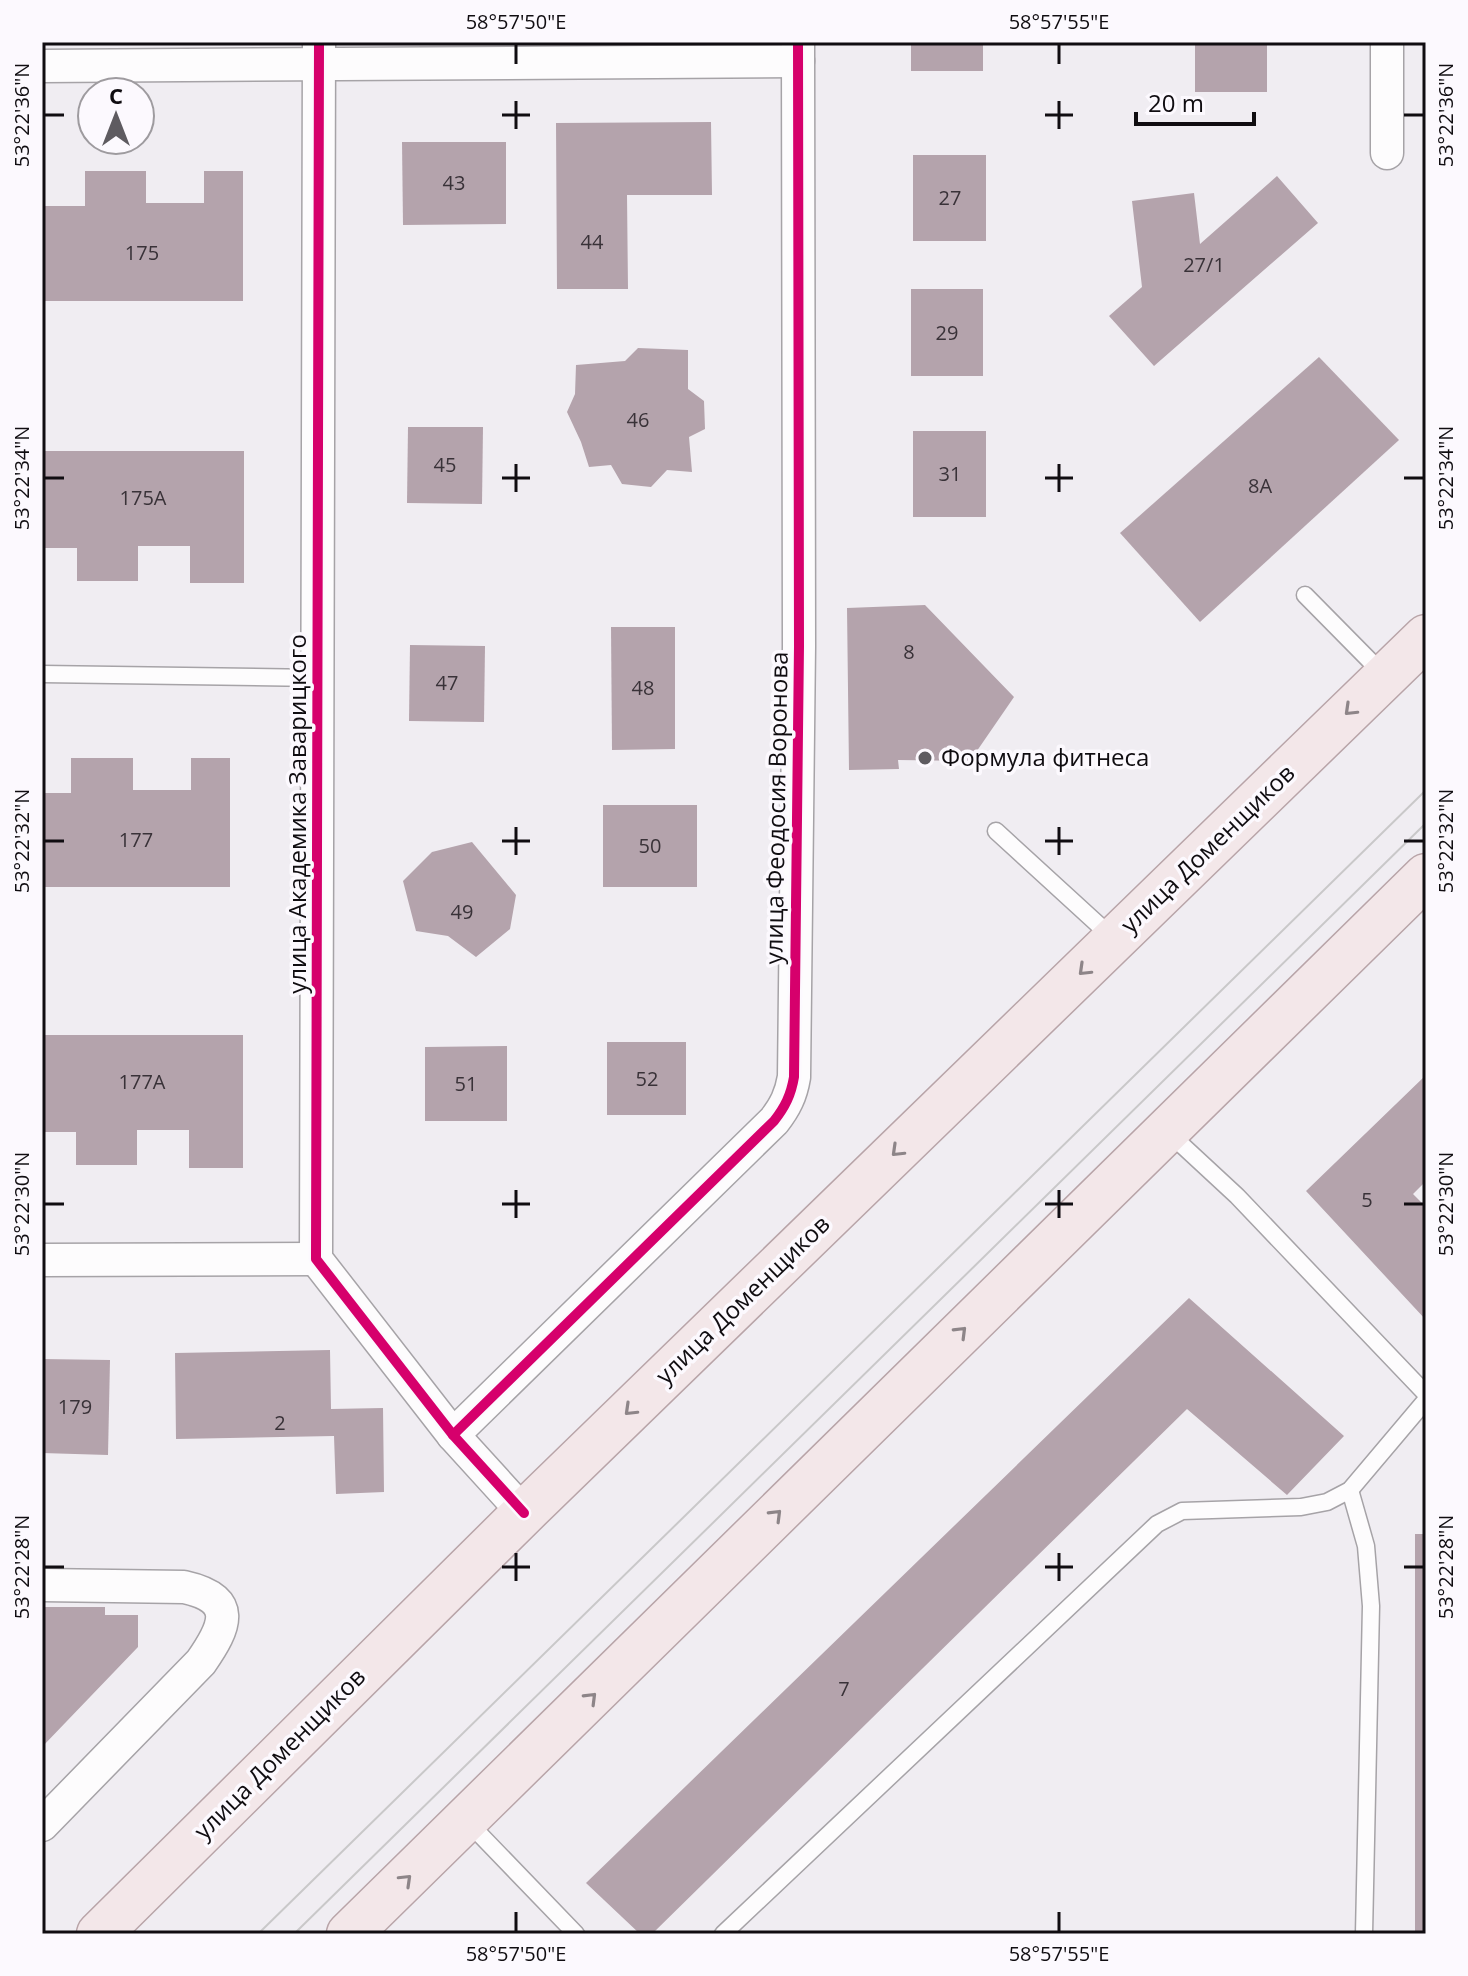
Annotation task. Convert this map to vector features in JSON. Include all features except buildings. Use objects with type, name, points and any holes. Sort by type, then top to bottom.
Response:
[{"type":"main road","name":"улица Доменщиков","points":[[99,1934],[524,1513],[1426,637]]},
{"type":"main road","points":[[349,1934],[1426,876]]},
{"type":"street","points":[[1387,42],[1387,153]]},
{"type":"street","points":[[42,66],[319,53],[798,51]]},
{"type":"street","name":"улица Феодосия Воронова","points":[[453,1435],[774,1121],[785,1108],[791,1093],[794,1077],[799,646],[798,51]]},
{"type":"street","name":"улица Академика Заварицкого","points":[[316,1259],[319,53]]},
{"type":"street","points":[[42,1260],[316,1259],[453,1435],[524,1513]]},
{"type":"street","points":[[42,1585],[184,1587],[207,1592],[221,1607],[223,1624],[201,1662],[42,1825]]},
{"type":"lane","points":[[1305,595],[1385,676]]},
{"type":"lane","points":[[42,674],[318,678]]},
{"type":"lane","points":[[996,831],[1115,940]]},
{"type":"lane","points":[[723,1934],[1157,1524],[1182,1511],[1301,1507],[1327,1502],[1350,1490],[1426,1397],[1237,1196],[1166,1130]]},
{"type":"lane","points":[[1350,1490],[1366,1546],[1371,1606],[1364,1934]]},
{"type":"lane","points":[[467,1821],[576,1934]]},
{"type":"tram line","points":[[258,1934],[1426,790]]},
{"type":"tram line","points":[[294,1934],[1426,823]]},
{"type":"cycle path","points":[[319,42],[316,1259],[453,1435],[524,1513]]},
{"type":"cycle path","points":[[453,1435],[774,1121],[793,1083],[799,646],[798,42]]},
{"type":"place","name":"Формула фитнеса","points":[[925,758]]}]
